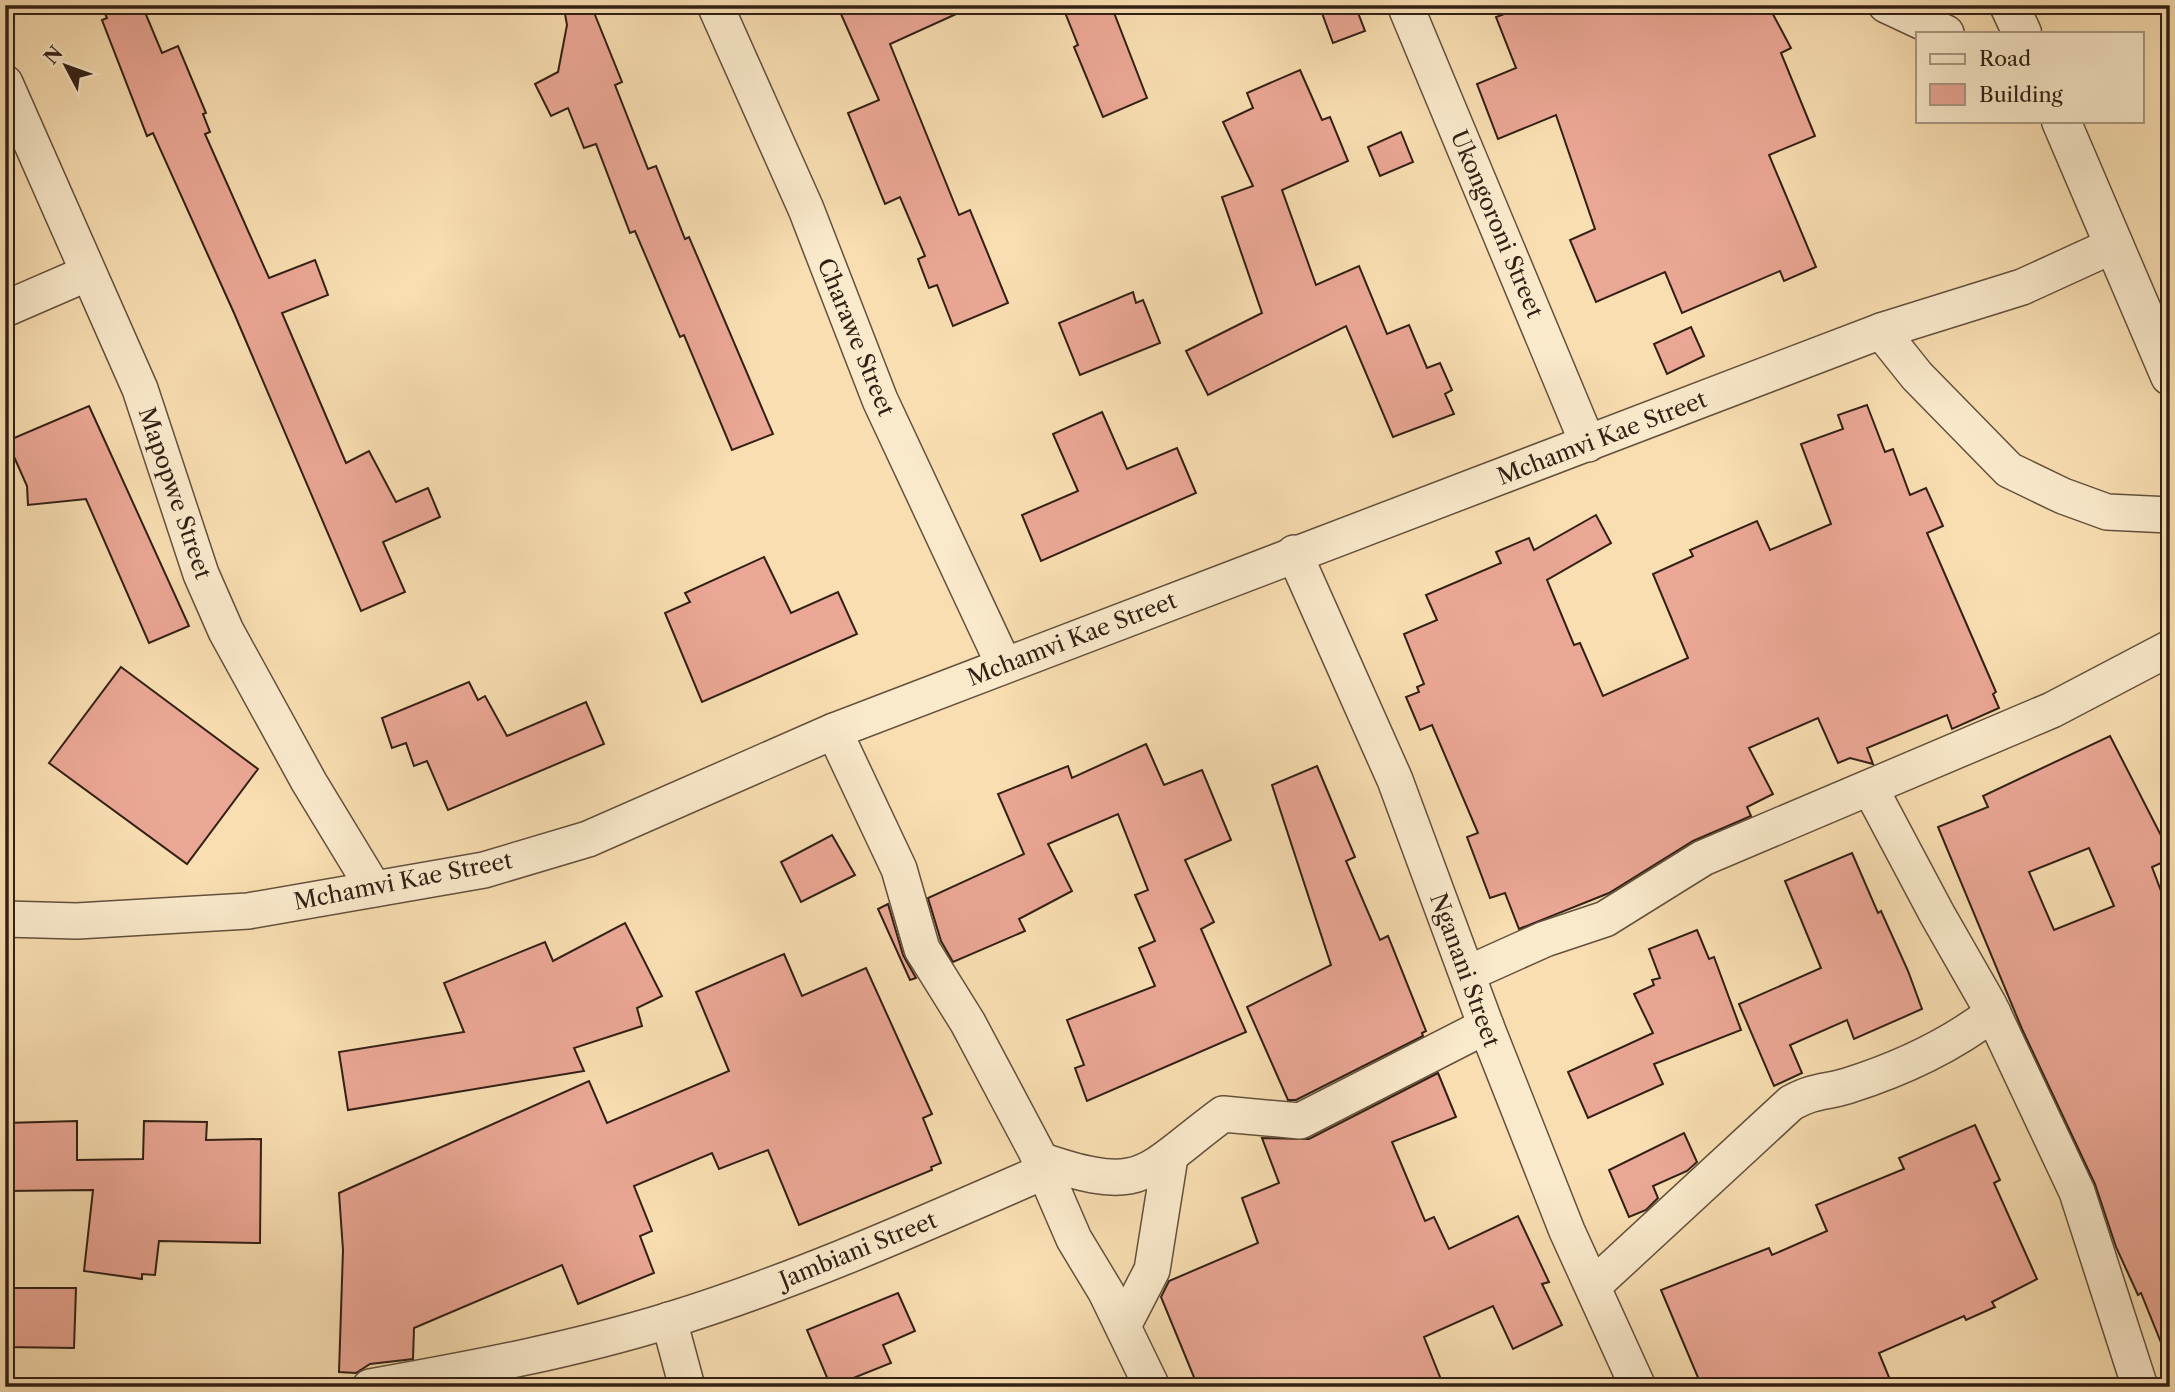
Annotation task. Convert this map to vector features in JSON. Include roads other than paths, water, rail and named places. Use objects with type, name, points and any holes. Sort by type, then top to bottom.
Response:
[{"type":"street","name":"Charawe Street","points":[[715,5],[806,209],[880,400],[1004,665]]},
{"type":"street","name":"Ukongoroni Street","points":[[1405,5],[1588,444]]},
{"type":"street","points":[[1886,5],[1945,32]]},
{"type":"street","points":[[2009,5],[2022,32]]},
{"type":"street","name":"Mapopwe Street","points":[[5,83],[140,389],[201,574],[226,631],[309,782],[374,889]]},
{"type":"street","points":[[2061,122],[2170,376]]},
{"type":"street","name":"Mchamvi Kae Street","points":[[5,919],[77,921],[248,911],[484,870],[588,839],[834,731],[1294,553],[1881,331],[2022,287],[2114,245]]},
{"type":"street","points":[[5,309],[88,273]]},
{"type":"street","points":[[1881,331],[1917,376],[2009,470],[2063,496],[2107,512],[2170,515]]},
{"type":"street","name":"Nganani Street","points":[[1294,553],[1395,780],[1486,1026],[1567,1231],[1638,1387]]},
{"type":"street","points":[[1467,974],[1545,939],[1605,919],[1703,858],[2052,710],[2170,648]]},
{"type":"street","points":[[834,731],[899,869],[922,949],[968,1023],[1043,1166],[1074,1239],[1123,1326],[1152,1387]]},
{"type":"street","points":[[1870,788],[1993,1013],[2077,1192],[2140,1387]]},
{"type":"street","points":[[1593,1286],[1791,1103],[1813,1091],[1845,1087],[1916,1060],[1959,1040],[1993,1013]]},
{"type":"street","points":[[1043,1166],[1099,1177],[1122,1178],[1145,1173],[1171,1157],[1223,1114],[1300,1121],[1486,1026]]},
{"type":"street","points":[[1123,1326],[1152,1270],[1171,1157]]},
{"type":"street","name":"Jambiani Street","points":[[370,1387],[524,1357],[669,1320],[802,1275],[1043,1166]]},
{"type":"street","points":[[669,1320],[687,1387]]}]
